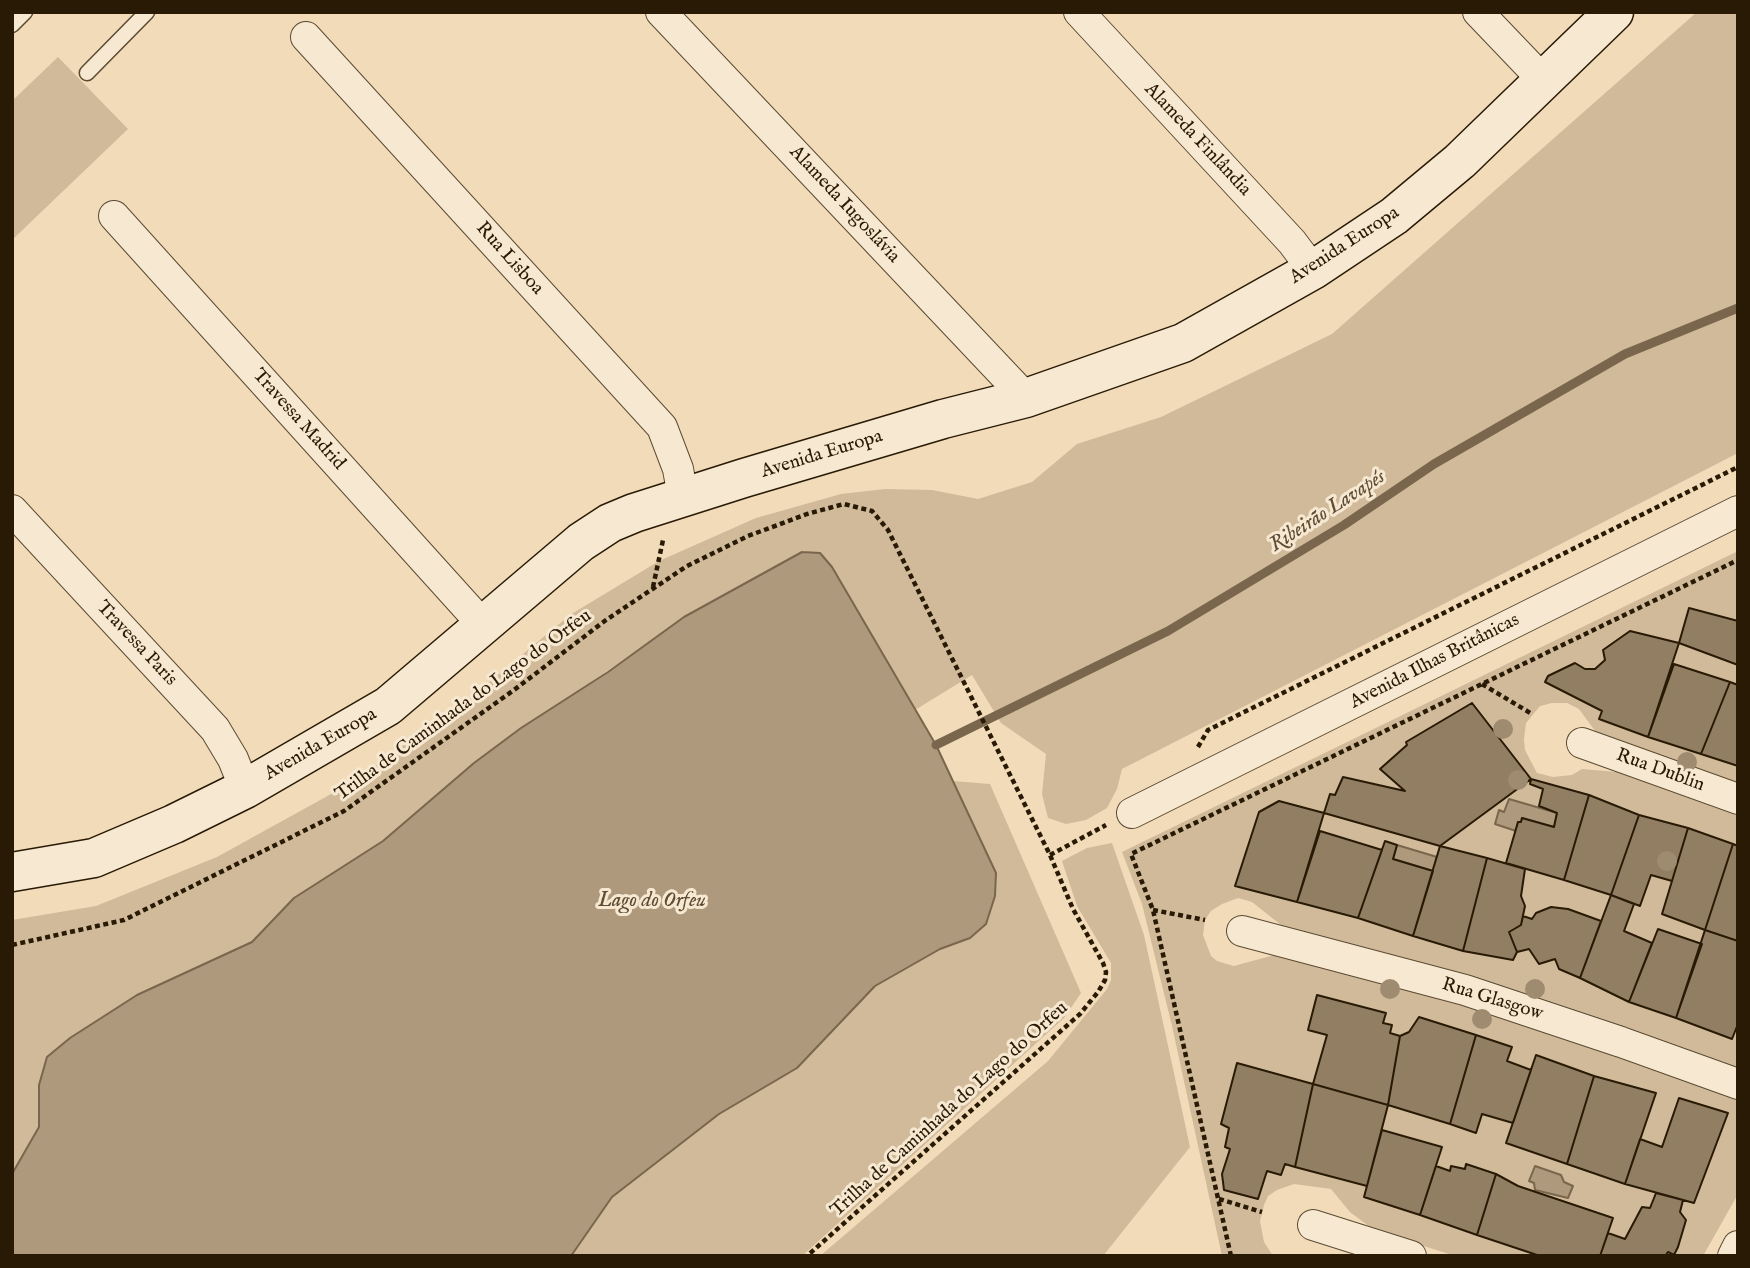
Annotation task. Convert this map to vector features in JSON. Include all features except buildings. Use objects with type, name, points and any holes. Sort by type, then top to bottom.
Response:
[{"type":"street","name":"Alameda Iugoslávia","points":[[661,12],[1026,398]]},
{"type":"street","name":"Alameda Finlândia","points":[[1079,12],[1292,242],[1313,270]]},
{"type":"street","points":[[1478,12],[1543,80]]},
{"type":"street","name":"Avenida Europa","points":[[12,872],[94,858],[174,824],[245,789],[388,706],[581,542],[610,523],[683,497],[917,427],[1026,398],[1184,343],[1313,270],[1394,216],[1460,161],[1614,12]]},
{"type":"street","name":"Rua Lisboa","points":[[306,37],[662,427],[678,470],[683,497]]},
{"type":"street","name":"Travessa Madrid","points":[[114,216],[483,625]]},
{"type":"street","name":"Travessa Paris","points":[[12,510],[215,729],[233,759],[245,789]]},
{"type":"street","name":"Avenida Ilhas Britânicas","points":[[1132,813],[1738,511]]},
{"type":"street","name":"Rua Dublin","points":[[1583,743],[1738,799]]},
{"type":"street","name":"Rua Glasgow","points":[[1242,931],[1465,990],[1738,1084]]},
{"type":"street","points":[[1313,1225],[1411,1256]]},
{"type":"street","points":[[1733,1256],[1738,1247]]},
{"type":"lane","points":[[12,25],[25,12]]},
{"type":"lane","points":[[87,73],[147,12]]},
{"type":"path","points":[[1194,753],[1208,730],[1738,467]]},
{"type":"path","name":"Trilha de Caminhada do Lago do Orfeu","points":[[12,945],[124,920],[344,811],[514,690],[606,620],[687,566],[748,536],[807,514],[844,504],[872,511],[888,530],[1106,972],[1105,980],[1080,1014],[807,1256]]},
{"type":"path","points":[[653,589],[663,540]]},
{"type":"path","points":[[1231,1256],[1153,910],[1131,854],[1738,561]]},
{"type":"path","points":[[1482,684],[1532,714]]},
{"type":"path","points":[[1050,855],[1132,813]]},
{"type":"path","points":[[1153,910],[1205,920]]},
{"type":"path","points":[[1219,1199],[1262,1212]]},
{"type":"shaded area","points":[[1697,12],[1738,12],[1738,453],[1122,769],[1117,789],[1107,808],[1086,820],[1066,824],[1048,818],[1042,794],[1046,754],[1001,723],[972,675],[915,710],[832,567],[685,617],[474,763],[383,841],[294,898],[252,942],[137,995],[70,1038],[47,1057],[39,1085],[39,1127],[12,1174],[12,920],[96,906],[217,857],[351,783],[469,699],[570,615],[659,561],[756,518],[841,494],[885,489],[932,490],[978,499],[1032,482],[1077,444],[1161,417],[1332,334]]},
{"type":"shaded area","points":[[58,57],[128,129],[12,240],[12,101]]},
{"type":"shaded area","points":[[1738,551],[1738,786],[1598,735],[1579,709],[1567,703],[1540,706],[1526,723],[1524,739],[1525,750],[1537,773],[1553,777],[1572,775],[1582,769],[1617,772],[1738,816],[1738,1067],[1462,975],[1281,925],[1252,902],[1238,898],[1211,911],[1205,920],[1203,935],[1211,956],[1217,961],[1234,966],[1278,954],[1325,963],[1658,1066],[1738,1096],[1738,1194],[1703,1256],[1455,1256],[1374,1230],[1350,1212],[1331,1189],[1294,1184],[1268,1196],[1264,1205],[1260,1221],[1264,1242],[1273,1256],[1222,1256],[1172,1026],[1142,904],[1122,852]]},
{"type":"shaded area","points":[[953,781],[990,784],[1081,993],[1064,1018],[802,1256],[571,1256],[612,1197],[719,1114],[797,1068],[875,985],[940,949],[970,938],[986,924],[996,873]]},
{"type":"shaded area","points":[[1112,843],[1144,935],[1190,1147],[1103,1256],[820,1256],[1048,1061],[1107,989],[1111,980],[1111,963],[1077,906],[1062,861],[1087,848]]},
{"type":"water","name":"Lago do Orfeu","points":[[802,552],[820,553],[832,567],[936,745],[996,873],[995,896],[986,924],[970,938],[940,949],[875,986],[797,1068],[719,1114],[612,1197],[571,1256],[12,1256],[12,1174],[39,1127],[39,1085],[47,1057],[70,1038],[137,995],[252,942],[294,898],[383,841],[474,763],[521,728],[608,672],[684,617]]},
{"type":"water","points":[[1509,799],[1557,813],[1554,827],[1522,818],[1516,831],[1495,824],[1499,810],[1504,812]]},
{"type":"water","points":[[1397,845],[1437,857],[1433,871],[1393,859]]},
{"type":"water","points":[[1535,1166],[1561,1175],[1564,1182],[1573,1186],[1568,1198],[1535,1190],[1534,1183],[1529,1181]]},
{"type":"waterway","name":"Ribeirão Lavapés","points":[[936,745],[1168,631],[1344,525],[1434,464],[1625,354],[1738,308]]}]
